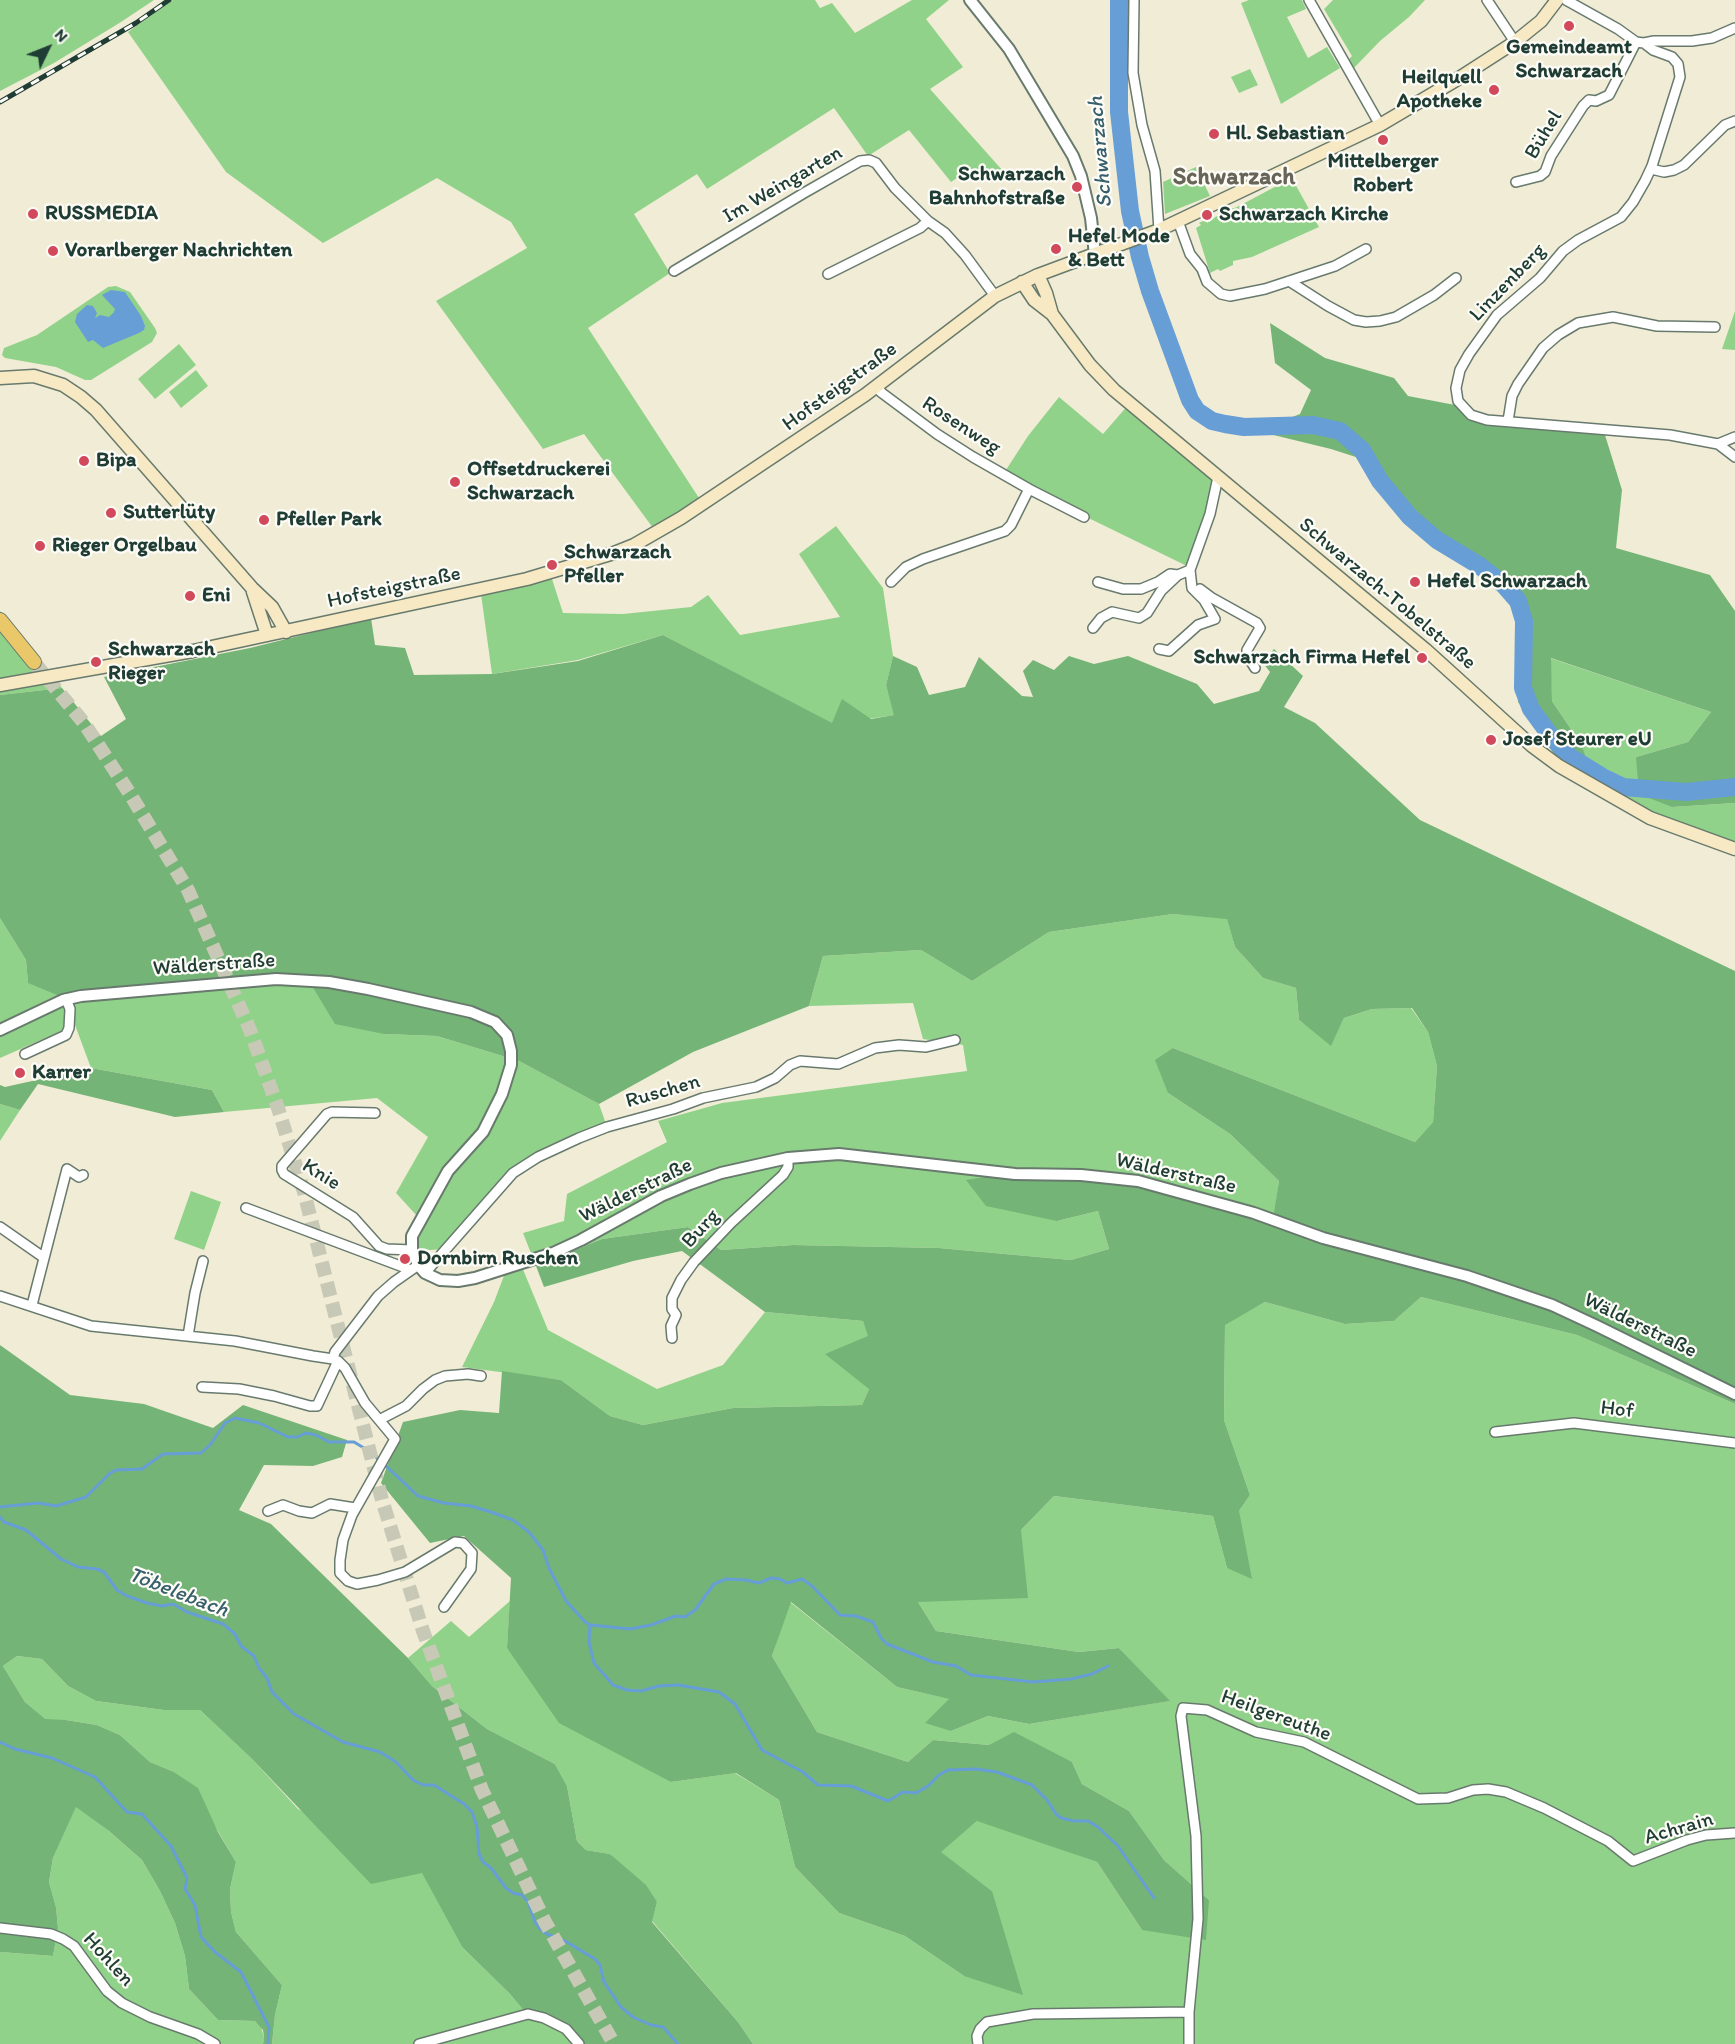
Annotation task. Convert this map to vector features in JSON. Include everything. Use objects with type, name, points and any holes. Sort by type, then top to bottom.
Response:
[{"type":"main road","name":"Hofsteigstraße","points":[[0,686],[286,632],[528,579],[614,553],[681,518],[876,387],[995,296],[1038,275],[1159,230],[1380,125],[1515,42],[1541,21],[1557,0]]},
{"type":"main road","name":"Schwarzach-Tobelstraße","points":[[1038,275],[1052,314]]},
{"type":"main road","name":"Schwarzach-Tobelstraße","points":[[1022,282],[1034,300],[1052,314],[1090,366],[1114,390],[1426,650],[1500,718],[1559,766],[1650,818],[1735,849]]},
{"type":"main road","points":[[0,378],[34,376],[63,385],[96,410],[252,588],[272,607],[286,632]]},
{"type":"main road","points":[[252,588],[267,635]]},
{"type":"main road","points":[[0,620],[34,662]]},
{"type":"street","points":[[970,0],[1009,49],[1073,156],[1081,176],[1091,218],[1095,255]]},
{"type":"street","points":[[1134,0],[1133,73],[1142,125],[1155,171],[1159,230]]},
{"type":"street","points":[[1309,0],[1380,125]]},
{"type":"street","points":[[1487,0],[1515,42]]},
{"type":"street","name":"Linzenberg","points":[[1566,0],[1653,50],[1672,57],[1678,64],[1680,77],[1651,169],[1633,202],[1621,218],[1578,240],[1563,251],[1539,278],[1497,315],[1468,354],[1460,370],[1456,388],[1458,401],[1471,415],[1487,420],[1670,435],[1719,444],[1735,457]]},
{"type":"street","points":[[1640,43],[1712,38],[1735,28]]},
{"type":"street","name":"Bühel","points":[[1516,182],[1540,176],[1545,172],[1556,147],[1583,106],[1588,100],[1596,101],[1609,95],[1640,43]]},
{"type":"street","points":[[1651,169],[1664,172],[1684,165],[1725,125],[1735,121]]},
{"type":"street","name":"Im Weingarten","points":[[674,271],[860,161],[869,160],[876,163],[895,188],[928,221],[945,233],[965,255],[995,296]]},
{"type":"street","points":[[828,274],[920,228],[928,221]]},
{"type":"street","points":[[1178,221],[1190,254],[1202,269],[1207,282],[1221,294],[1230,296],[1241,295],[1335,266],[1366,249]]},
{"type":"street","points":[[1289,281],[1354,320],[1366,322],[1396,317],[1434,295],[1456,278]]},
{"type":"street","points":[[1508,422],[1512,396],[1543,348],[1558,335],[1578,323],[1613,317],[1657,326],[1714,327]]},
{"type":"street","name":"Rosenweg","points":[[876,387],[937,434],[1029,489],[1084,517]]},
{"type":"street","points":[[1719,444],[1735,437]]},
{"type":"street","points":[[1159,649],[1169,651],[1198,625],[1215,619],[1204,600],[1192,588],[1190,574],[1210,514],[1218,477]]},
{"type":"street","points":[[891,582],[906,567],[923,559],[1005,531],[1011,525],[1029,489]]},
{"type":"street","points":[[1098,582],[1123,589],[1141,589],[1170,574],[1190,574]]},
{"type":"street","points":[[1190,574],[1203,593],[1257,623],[1260,628],[1247,650],[1247,655],[1255,668]]},
{"type":"street","points":[[1093,628],[1101,618],[1112,612],[1139,618],[1147,613],[1161,591],[1178,575]]},
{"type":"street","name":"Wälderstraße","points":[[0,1030],[66,999],[98,993],[276,979],[305,979],[338,983],[471,1012],[495,1022],[507,1035],[511,1052],[511,1065],[502,1095],[483,1132],[448,1171],[424,1212],[412,1236],[412,1250]]},
{"type":"street","points":[[25,1054],[66,1035],[70,1010],[66,999]]},
{"type":"street","name":"Ruschen","points":[[418,1269],[513,1173],[538,1157],[579,1138],[607,1127],[673,1109],[703,1098],[756,1087],[775,1078],[790,1065],[800,1061],[838,1064],[875,1048],[899,1045],[926,1047],[955,1040]]},
{"type":"street","name":"Knie","points":[[375,1113],[332,1112],[327,1114],[300,1143],[282,1166],[282,1170],[284,1174],[353,1217],[379,1246],[387,1249],[412,1250]]},
{"type":"street","name":"Wälderstraße","points":[[418,1269],[448,1282],[495,1272],[562,1248],[661,1196],[690,1184],[721,1173],[788,1158],[839,1154],[1015,1174],[1081,1174],[1138,1181],[1254,1213],[1323,1238],[1467,1276],[1552,1305],[1735,1394]]},
{"type":"street","name":"Burg","points":[[672,1338],[671,1326],[675,1315],[672,1309],[672,1298],[681,1280],[694,1262],[731,1223],[783,1175],[788,1167],[788,1158]]},
{"type":"street","points":[[32,1305],[67,1169],[79,1177],[83,1175]]},
{"type":"street","points":[[246,1208],[418,1269]]},
{"type":"street","points":[[0,1227],[43,1257]]},
{"type":"street","points":[[412,1250],[418,1269]]},
{"type":"street","points":[[188,1336],[203,1261]]},
{"type":"street","points":[[202,1387],[248,1391],[317,1406],[335,1360],[335,1352],[378,1296],[418,1269]]},
{"type":"street","points":[[0,1296],[91,1326],[235,1341],[335,1360],[345,1368],[365,1403],[395,1439],[355,1508],[343,1540],[340,1573],[348,1581],[357,1584],[405,1572],[455,1542],[463,1544],[472,1554],[471,1569],[444,1607]]},
{"type":"street","points":[[379,1420],[406,1406],[435,1380],[445,1376],[468,1374],[481,1376]]},
{"type":"street","name":"Hof","points":[[1495,1432],[1574,1423],[1735,1443]]},
{"type":"street","points":[[268,1511],[283,1505],[312,1513],[330,1504],[355,1508]]},
{"type":"street","name":"Heilgereuthe","points":[[1189,2044],[1198,1919],[1196,1836],[1181,1716],[1184,1708],[1207,1710],[1256,1732],[1304,1742],[1418,1798],[1448,1798],[1473,1790],[1488,1789],[1506,1792],[1544,1808],[1608,1841],[1633,1861]]},
{"type":"street","name":"Achrain","points":[[1633,1861],[1706,1835],[1735,1833]]},
{"type":"street","name":"Hohlen","points":[[1,1928],[51,1934],[63,1939],[74,1946],[107,1991],[122,2003],[150,2017],[198,2034],[215,2044]]},
{"type":"street","points":[[978,2044],[977,2036],[987,2022],[1033,2014],[1190,2012]]},
{"type":"street","points":[[419,2044],[528,2014],[544,2018],[566,2029],[579,2044]]},
{"type":"green space","points":[[0,0],[154,0],[54,63],[0,91]]},
{"type":"green space","points":[[173,0],[815,0],[820,8],[832,3],[855,33],[912,0],[949,0],[926,19],[963,67],[930,89],[1003,171],[992,182],[967,171],[951,182],[909,130],[868,156],[834,108],[707,189],[697,174],[634,214],[670,273],[588,328],[699,498],[653,528],[584,434],[543,449],[436,301],[527,248],[511,222],[437,178],[323,243],[226,172],[128,32]]},
{"type":"green space","points":[[1249,0],[1302,0],[1306,9],[1287,17],[1308,58],[1327,47],[1340,68],[1281,104],[1241,3]]},
{"type":"green space","points":[[1333,0],[1425,0],[1352,70],[1347,61],[1352,56],[1324,9]]},
{"type":"green space","points":[[1250,69],[1258,85],[1239,93],[1231,77]]},
{"type":"green space","points":[[1196,167],[1210,196],[1165,214],[1163,182]]},
{"type":"green space","points":[[1286,181],[1288,185],[1294,182],[1319,227],[1252,257],[1233,261],[1233,265],[1210,273],[1196,228],[1201,225],[1199,223],[1205,220],[1207,223],[1227,209],[1237,207]]},
{"type":"green space","points":[[116,286],[130,292],[157,333],[152,342],[91,380],[85,380],[56,367],[5,358],[2,355],[4,348],[37,335],[108,287]]},
{"type":"green space","points":[[1735,311],[1735,350],[1722,349]]},
{"type":"green space","points":[[1270,323],[1325,358],[1394,378],[1408,396],[1455,405],[1472,420],[1605,435],[1622,490],[1616,548],[1710,575],[1735,611],[1735,803],[1672,807],[1639,794],[1636,757],[1688,742],[1711,712],[1551,658],[1552,701],[1581,744],[1585,755],[1586,781],[1556,757],[1518,702],[1516,611],[1499,586],[1436,543],[1388,502],[1362,459],[1257,431],[1300,414],[1311,390],[1275,363]]},
{"type":"green space","points":[[179,344],[196,365],[155,399],[138,379]]},
{"type":"green space","points":[[196,370],[208,386],[181,408],[169,392]]},
{"type":"green space","points":[[1059,397],[1103,434],[1129,404],[1218,477],[1189,567],[1029,489],[1004,473],[1028,436]]},
{"type":"green space","points":[[836,526],[883,588],[893,656],[886,685],[895,715],[832,724],[663,635],[578,660],[492,674],[481,594],[552,579],[563,613],[623,614],[691,607],[708,595],[740,635],[840,617],[799,554]]},
{"type":"green space","points":[[0,611],[62,688],[0,695]]},
{"type":"green space","points":[[371,618],[375,645],[405,648],[414,675],[492,674],[578,661],[663,635],[832,723],[842,699],[871,719],[894,715],[886,685],[893,656],[917,667],[929,695],[965,687],[979,657],[1022,696],[1033,697],[1023,671],[1033,660],[1054,670],[1069,656],[1094,664],[1128,656],[1197,684],[1214,704],[1259,691],[1270,672],[1263,663],[1274,649],[1303,676],[1284,707],[1315,723],[1420,820],[1735,971],[1735,1404],[1577,1335],[1421,1297],[1394,1321],[1345,1324],[1265,1302],[1225,1325],[1224,1420],[1250,1495],[1239,1511],[1252,1579],[1227,1568],[1213,1516],[1054,1496],[1021,1530],[1028,1598],[918,1602],[936,1631],[1079,1652],[1119,1648],[1170,1701],[1029,1724],[988,1716],[951,1731],[925,1723],[949,1699],[897,1687],[791,1602],[772,1656],[817,1732],[908,1762],[933,1740],[989,1745],[1014,1732],[1072,1762],[1082,1784],[1129,1811],[1164,1860],[1209,1900],[1206,1940],[1142,1930],[1097,1862],[977,1821],[941,1852],[992,1891],[1023,1995],[964,1976],[905,1936],[839,1913],[795,1867],[779,1800],[736,1773],[671,1782],[559,1723],[507,1648],[511,1578],[464,1536],[430,1543],[381,1483],[403,1422],[460,1410],[499,1413],[502,1371],[561,1380],[610,1416],[643,1425],[733,1408],[862,1405],[869,1389],[825,1354],[868,1336],[863,1321],[765,1312],[682,1251],[633,1261],[544,1287],[536,1266],[602,1239],[688,1227],[721,1250],[793,1245],[939,1248],[1071,1260],[1109,1249],[1098,1211],[1057,1221],[986,1206],[966,1180],[991,1176],[1135,1185],[1272,1225],[1279,1181],[1230,1134],[1168,1093],[1155,1060],[1173,1048],[1415,1142],[1433,1122],[1437,1066],[1428,1032],[1412,1008],[1372,1009],[1344,1018],[1331,1046],[1299,1020],[1296,988],[1263,978],[1235,947],[1227,919],[1173,914],[1049,932],[972,981],[921,950],[823,956],[809,1006],[693,1052],[599,1104],[519,1061],[437,1036],[384,1034],[335,1024],[306,976],[62,997],[28,983],[26,960],[0,918],[0,695],[62,688],[101,736],[126,719],[104,677],[250,648]]},
{"type":"green space","points":[[1550,658],[1711,712],[1688,742],[1636,757],[1672,807],[1735,803],[1735,849],[1698,837],[1586,781],[1581,744],[1552,701]]},
{"type":"green space","points":[[1173,914],[1227,918],[1235,947],[1263,978],[1296,988],[1299,1020],[1331,1045],[1344,1018],[1372,1009],[1411,1008],[1428,1032],[1437,1066],[1433,1122],[1415,1142],[1173,1048],[1168,1093],[1230,1134],[1279,1181],[1273,1225],[1135,1185],[1057,1221],[1098,1211],[1109,1249],[1071,1260],[939,1248],[793,1245],[721,1250],[688,1227],[602,1239],[536,1266],[523,1233],[564,1221],[567,1194],[667,1142],[658,1121],[722,1103],[967,1071],[963,1045],[923,1039],[913,1003],[809,1006],[823,956],[921,950],[972,981],[1049,932]]},
{"type":"green space","points":[[0,918],[26,960],[28,983],[306,976],[384,1034],[437,1036],[519,1061],[599,1104],[606,1124],[537,1153],[443,1249],[419,1251],[418,1217],[396,1193],[428,1137],[377,1098],[224,1112],[212,1090],[91,1068],[75,1025],[0,1058]]},
{"type":"green space","points":[[91,1068],[212,1090],[224,1112],[175,1117],[38,1084],[20,1110],[0,1104],[0,1085],[5,1087]]},
{"type":"green space","points":[[0,1104],[20,1110],[0,1141]]},
{"type":"green space","points":[[191,1191],[221,1202],[204,1250],[174,1239]]},
{"type":"green space","points":[[522,1267],[548,1330],[657,1389],[723,1365],[765,1312],[863,1321],[869,1336],[869,1389],[862,1405],[733,1408],[643,1425],[610,1416],[561,1380],[462,1367],[494,1302],[505,1273]]},
{"type":"green space","points":[[1421,1297],[1577,1335],[1735,1404],[1735,2044],[753,2044],[738,2022],[652,1921],[657,1902],[610,1854],[586,1850],[577,1841],[567,1786],[555,1764],[487,1729],[432,1686],[408,1658],[451,1621],[469,1637],[510,1601],[507,1648],[671,1782],[735,1773],[779,1800],[795,1867],[839,1913],[905,1936],[964,1976],[992,1891],[940,1852],[978,1820],[1097,1862],[1142,1930],[1209,1900],[1164,1860],[1129,1811],[1082,1784],[1072,1762],[989,1745],[933,1740],[908,1762],[817,1732],[772,1656],[790,1602],[897,1687],[950,1699],[951,1731],[988,1716],[1029,1724],[1169,1701],[1119,1648],[1079,1652],[936,1631],[918,1602],[1021,1530],[1054,1496],[1213,1516],[1227,1568],[1239,1511],[1250,1495],[1224,1420],[1225,1324],[1265,1302],[1345,1324],[1394,1321]]},
{"type":"green space","points":[[0,1345],[70,1395],[144,1404],[213,1428],[243,1405],[347,1440],[342,1457],[313,1466],[264,1465],[239,1510],[271,1524],[408,1658],[432,1686],[487,1729],[555,1764],[567,1786],[577,1841],[586,1850],[610,1854],[646,1885],[657,1902],[652,1922],[738,2022],[753,2044],[578,2044],[565,2031],[530,2018],[510,1994],[462,1947],[422,1873],[371,1884],[252,1759],[200,1710],[164,1710],[96,1701],[68,1686],[42,1659],[17,1656],[3,1666],[25,1702],[45,1719],[97,1725],[120,1735],[150,1762],[172,1771],[198,1788],[218,1832],[236,1862],[230,1889],[231,1912],[236,1932],[282,1985],[275,2015],[272,2044],[263,2044],[263,2030],[255,2021],[218,2020],[189,1989],[185,1956],[175,1923],[142,1860],[109,1831],[76,1807],[53,1858],[49,1882],[56,1907],[58,1928],[53,1956],[0,1952]]},
{"type":"green space","points":[[17,1656],[42,1659],[68,1686],[96,1701],[164,1710],[200,1710],[252,1759],[298,1809],[422,1872],[462,1947],[510,1994],[530,2018],[565,2031],[578,2044],[272,2044],[275,2015],[282,1985],[236,1932],[231,1912],[230,1889],[236,1862],[212,1821],[172,1771],[150,1762],[120,1735],[97,1725],[66,1720],[45,1720],[25,1702],[3,1666]]},
{"type":"green space","points":[[76,1806],[142,1860],[175,1923],[185,1956],[189,1989],[218,2020],[255,2021],[261,2026],[263,2044],[0,2044],[0,1952],[53,1956],[58,1928],[56,1907],[49,1882],[53,1858]]},
{"type":"water","points":[[111,290],[125,292],[145,326],[144,330],[139,333],[103,348],[93,340],[88,342],[75,322],[77,314],[87,305],[93,306],[97,313],[95,318],[100,315],[109,317],[115,309],[102,295]]},
{"type":"waterway","name":"Schwarzach","points":[[1119,0],[1119,112],[1130,211],[1150,291],[1190,400],[1197,411],[1212,421],[1244,427],[1313,425],[1340,431],[1362,450],[1380,481],[1410,517],[1437,540],[1480,566],[1504,585],[1518,601],[1524,621],[1523,688],[1531,709],[1570,757],[1623,787],[1686,792],[1735,787]]},
{"type":"waterway","points":[[0,1507],[38,1503],[56,1506],[86,1497],[116,1470],[142,1469],[163,1454],[201,1453],[210,1445],[225,1423],[235,1418],[259,1423],[288,1437],[297,1437],[306,1433],[329,1442],[354,1442],[378,1459]]},
{"type":"waterway","points":[[386,1466],[418,1496],[491,1512],[513,1520],[529,1532],[543,1550],[549,1568],[566,1601],[590,1625],[589,1642],[594,1663],[613,1685],[627,1690],[641,1691],[659,1686],[678,1685],[719,1692],[735,1704],[762,1750],[803,1772],[818,1785],[851,1786],[888,1801],[903,1792],[916,1793],[948,1770],[976,1769],[997,1772],[1032,1785],[1061,1818],[1088,1821],[1098,1827],[1118,1846],[1154,1898]]},
{"type":"waterway","name":"Töbelebach","points":[[0,1517],[4,1522],[26,1530],[61,1559],[78,1567],[104,1572],[117,1590],[127,1596],[162,1606],[173,1604],[187,1612],[223,1624],[235,1634],[241,1646],[254,1656],[272,1692],[294,1714],[343,1742],[380,1752],[396,1762],[413,1780],[423,1785],[434,1785],[464,1804],[472,1812],[477,1827],[479,1854],[483,1862],[491,1868],[506,1888],[522,1895],[528,1902],[540,1929],[595,1959],[600,1965],[604,1982],[621,2007],[633,2017],[651,2025],[663,2027],[678,2044]]},
{"type":"waterway","points":[[591,1625],[630,1629],[651,1625],[676,1616],[685,1617],[695,1610],[714,1584],[726,1579],[759,1583],[771,1578],[787,1583],[802,1579],[840,1615],[856,1616],[873,1622],[881,1638],[887,1644],[933,1662],[956,1666],[971,1675],[1033,1682],[1071,1679],[1092,1674],[1108,1666]]},
{"type":"waterway","points":[[0,1742],[15,1749],[52,1758],[95,1777],[127,1812],[142,1814],[171,1846],[187,1878],[185,1889],[195,1905],[201,1937],[215,1952],[241,1972],[269,2027],[268,2044]]},
{"type":"tunnel","points":[[34,662],[84,723],[188,890],[250,1030],[278,1108],[304,1192],[382,1500],[423,1631],[482,1790],[545,1922],[614,2044]]},
{"type":"railway","points":[[0,102],[136,23],[169,0]]},
{"type":"place","name":"Gemeindeamt Schwarzach","points":[[1569,26]]},
{"type":"place","name":"Heilquell Apotheke","points":[[1494,90]]},
{"type":"place","name":"Hl. Sebastian","points":[[1214,134]]},
{"type":"place","name":"Mittelberger Robert","points":[[1383,140]]},
{"type":"place","name":"Schwarzach Bahnhofstraße","points":[[1077,187]]},
{"type":"place","name":"RUSSMEDIA","points":[[33,214]]},
{"type":"place","name":"Schwarzach Kirche","points":[[1207,215]]},
{"type":"place","name":"Hefel Mode & Bett","points":[[1056,249]]},
{"type":"place","name":"Vorarlberger Nachrichten","points":[[53,251]]},
{"type":"place","name":"Bipa","points":[[84,461]]},
{"type":"place","name":"Offsetdruckerei Schwarzach","points":[[455,482]]},
{"type":"place","name":"Sutterlüty","points":[[111,513]]},
{"type":"place","name":"Pfeller Park","points":[[264,520]]},
{"type":"place","name":"Rieger Orgelbau","points":[[40,546]]},
{"type":"place","name":"Schwarzach Pfeller","points":[[552,565]]},
{"type":"place","name":"Hefel Schwarzach","points":[[1415,582]]},
{"type":"place","name":"Eni","points":[[190,596]]},
{"type":"place","name":"Schwarzach Firma Hefel","points":[[1422,658]]},
{"type":"place","name":"Schwarzach Rieger","points":[[96,662]]},
{"type":"place","name":"Josef Steurer eU","points":[[1491,740]]},
{"type":"place","name":"Karrer","points":[[20,1073]]},
{"type":"place","name":"Dornbirn Ruschen","points":[[405,1259]]},
{"type":"district","name":"Schwarzach","points":[[1234,178]]}]
